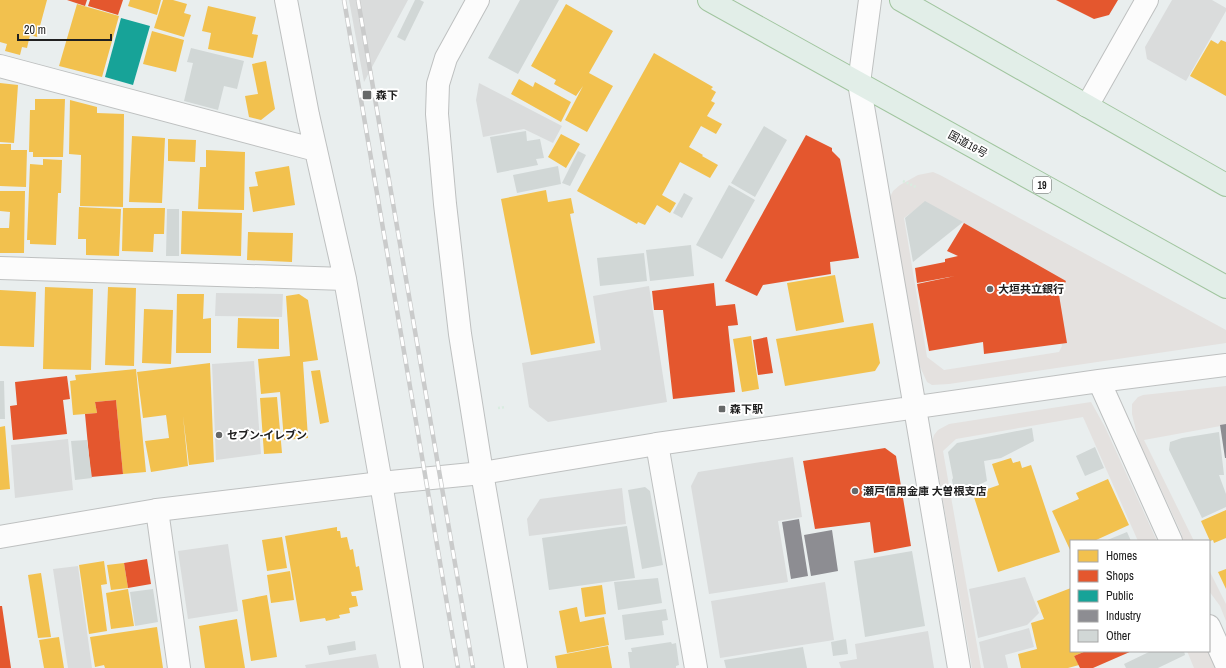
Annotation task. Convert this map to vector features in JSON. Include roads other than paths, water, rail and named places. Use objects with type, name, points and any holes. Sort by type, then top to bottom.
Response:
[{"type":"highway","name":"国道19号","points":[[709,0],[1226,287]]},
{"type":"highway","points":[[901,0],[1226,185]]},
{"type":"street","points":[[286,0],[308,115],[345,279],[412,668]]},
{"type":"street","points":[[478,0],[446,58],[438,84],[437,114],[445,204],[460,334],[482,473],[516,668]]},
{"type":"street","points":[[870,0],[858,83],[959,668]]},
{"type":"street","points":[[1088,106],[1147,0]]},
{"type":"street","points":[[0,66],[316,150]]},
{"type":"street","points":[[0,268],[345,279]]},
{"type":"street","points":[[0,537],[157,510],[381,483],[482,473],[657,444],[1099,381],[1226,365]]},
{"type":"street","points":[[1099,381],[1171,540]]},
{"type":"street","points":[[657,444],[696,668]]},
{"type":"street","points":[[157,510],[179,668]]},
{"type":"street","points":[[1210,628],[1226,664]]},
{"type":"railway","points":[[344,0],[458,668]]},
{"type":"railway","points":[[358,0],[473,668]]},
{"type":"place","name":"森下","points":[[367,95]]},
{"type":"place","name":"大垣共立銀行","points":[[990,289]]},
{"type":"place","name":"森下駅","points":[[722,409]]},
{"type":"place","name":"セブン-イレブン","points":[[219,435]]},
{"type":"place","name":"瀬戸信用金庫 大曽根支店","points":[[855,491]]}]
